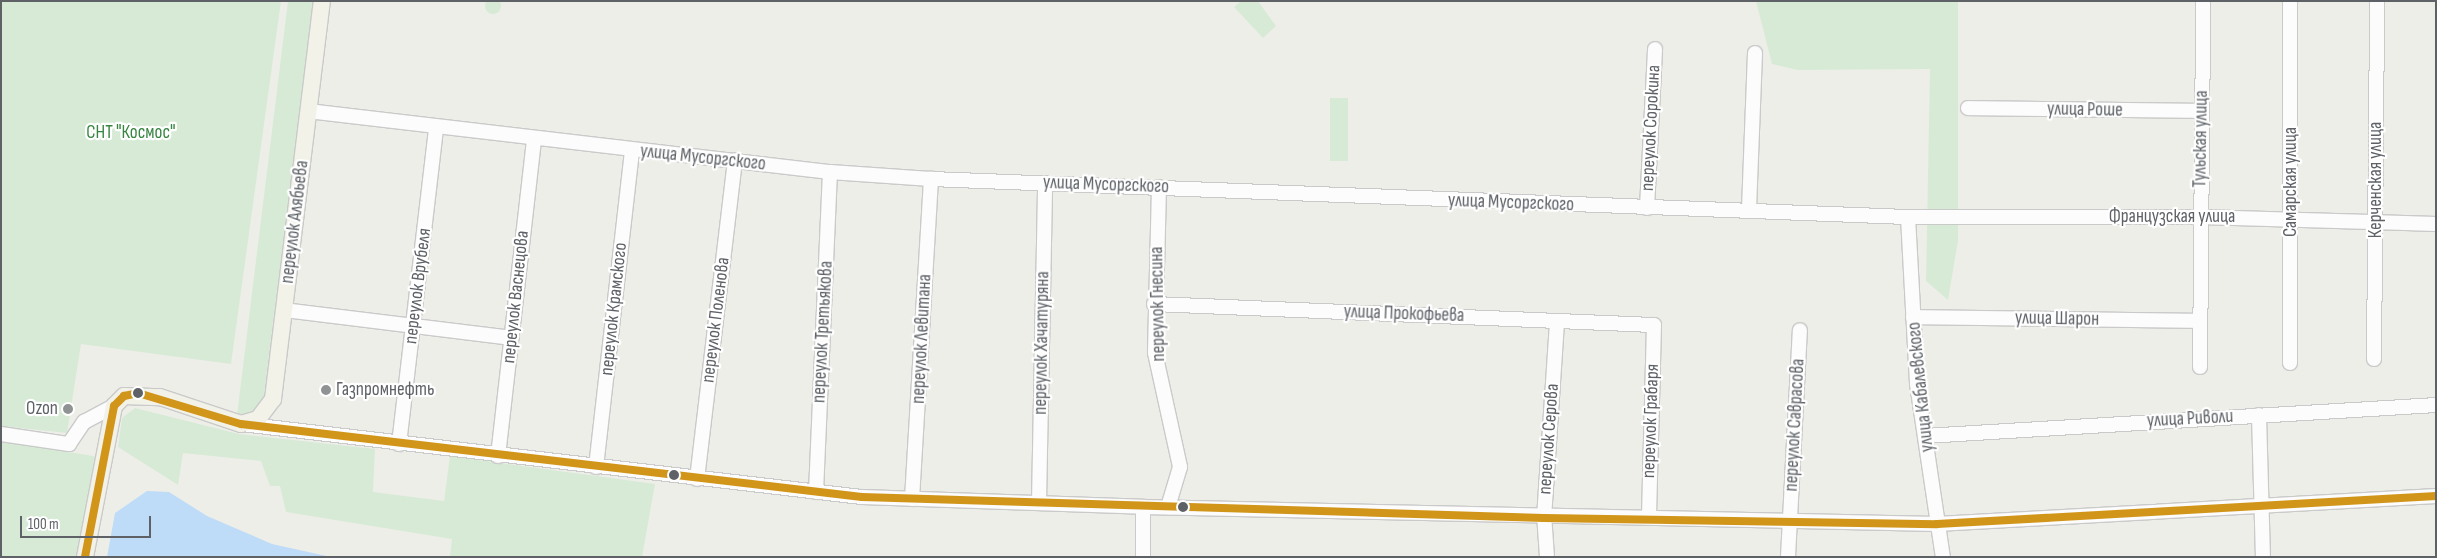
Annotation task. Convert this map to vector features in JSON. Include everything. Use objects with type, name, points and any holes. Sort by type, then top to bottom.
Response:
[{"type":"main road","name":"переулок Алябьева","points":[[241,424],[258,419],[273,399],[322,1]]},
{"type":"main road","points":[[85,557],[114,406],[130,393],[148,394],[241,424]]},
{"type":"street","name":"Тульская улица","points":[[2200,367],[2203,1]]},
{"type":"street","name":"Самарская улица","points":[[2290,1],[2290,363]]},
{"type":"street","name":"Керченская улица","points":[[2374,360],[2377,1]]},
{"type":"street","name":"переулок Сорокина","points":[[1647,208],[1654,48]]},
{"type":"street","points":[[1749,210],[1754,53]]},
{"type":"street","name":"улица Роше","points":[[1968,108],[2202,111]]},
{"type":"street","name":"улица Мусоргского","points":[[308,112],[830,172],[931,179],[1908,217]]},
{"type":"street","name":"переулок Врубеля","points":[[400,444],[436,128]]},
{"type":"street","name":"переулок Васнецова","points":[[498,456],[534,139]]},
{"type":"street","name":"переулок Крамского","points":[[596,467],[632,150]]},
{"type":"street","name":"переулок Поленова","points":[[698,479],[735,160]]},
{"type":"street","name":"переулок Третьякова","points":[[816,492],[830,172]]},
{"type":"street","name":"переулок Левитана","points":[[912,499],[931,179]]},
{"type":"street","name":"переулок Хачатуряна","points":[[1039,503],[1045,182]]},
{"type":"street","name":"переулок Гнесина","points":[[1158,187],[1154,304],[1155,353],[1180,467],[1168,507]]},
{"type":"street","name":"Французская улица","points":[[1908,217],[2376,219],[2436,224]]},
{"type":"street","name":"улица Кабалевского","points":[[1908,217],[1913,317],[1925,436],[1943,557]]},
{"type":"street","name":"улица Прокофьева","points":[[1154,304],[1654,325]]},
{"type":"street","points":[[284,310],[413,328],[511,338]]},
{"type":"street","name":"улица Шарон","points":[[1913,317],[2200,321]]},
{"type":"street","name":"переулок Серова","points":[[1547,557],[1544,518],[1557,321]]},
{"type":"street","name":"переулок Грабаря","points":[[1649,516],[1654,325]]},
{"type":"street","name":"переулок Саврасова","points":[[1788,557],[1800,330]]},
{"type":"street","name":"улица Риволи","points":[[1925,436],[1944,432],[2436,405]]},
{"type":"street","points":[[1,434],[69,444],[84,422],[114,406]]},
{"type":"street","points":[[2259,415],[2263,557]]},
{"type":"street","points":[[241,424],[498,456],[816,492],[912,499],[1143,507],[1544,518],[1649,516],[1937,524],[2436,496]]},
{"type":"street","points":[[1143,507],[1143,557]]},
{"type":"green space","points":[[493,-2],[501,6],[493,14],[485,6]]},
{"type":"green space","name":"СНТ \"Космос\"","points":[[1,1],[281,1],[231,364],[81,344],[67,433],[1,426]]},
{"type":"green space","points":[[288,1],[313,1],[263,403],[250,415],[237,415]]},
{"type":"green space","points":[[1241,1],[1258,1],[1276,26],[1263,38],[1234,7]]},
{"type":"green space","points":[[1756,1],[1958,1],[1958,241],[1948,300],[1926,281],[1930,69],[1798,70],[1772,64]]},
{"type":"green space","points":[[1330,98],[1348,98],[1348,161],[1330,161]]},
{"type":"green space","points":[[135,408],[239,434],[375,449],[373,492],[444,501],[450,456],[655,484],[642,557],[450,557],[452,539],[286,512],[280,486],[270,486],[261,461],[183,453],[178,485],[118,447],[122,418]]},
{"type":"green space","points":[[1,441],[99,457],[81,557],[1,557]]},
{"type":"water","points":[[147,491],[169,492],[207,516],[272,544],[331,557],[107,557],[115,513]]},
{"type":"transit line","points":[[85,557],[114,406],[124,396],[138,393],[241,424],[862,497],[1544,518],[1937,524],[2436,496]]},
{"type":"place","name":"Газпромнефть","points":[[326,390]]},
{"type":"place","name":"Ozon","points":[[68,409]]}]
